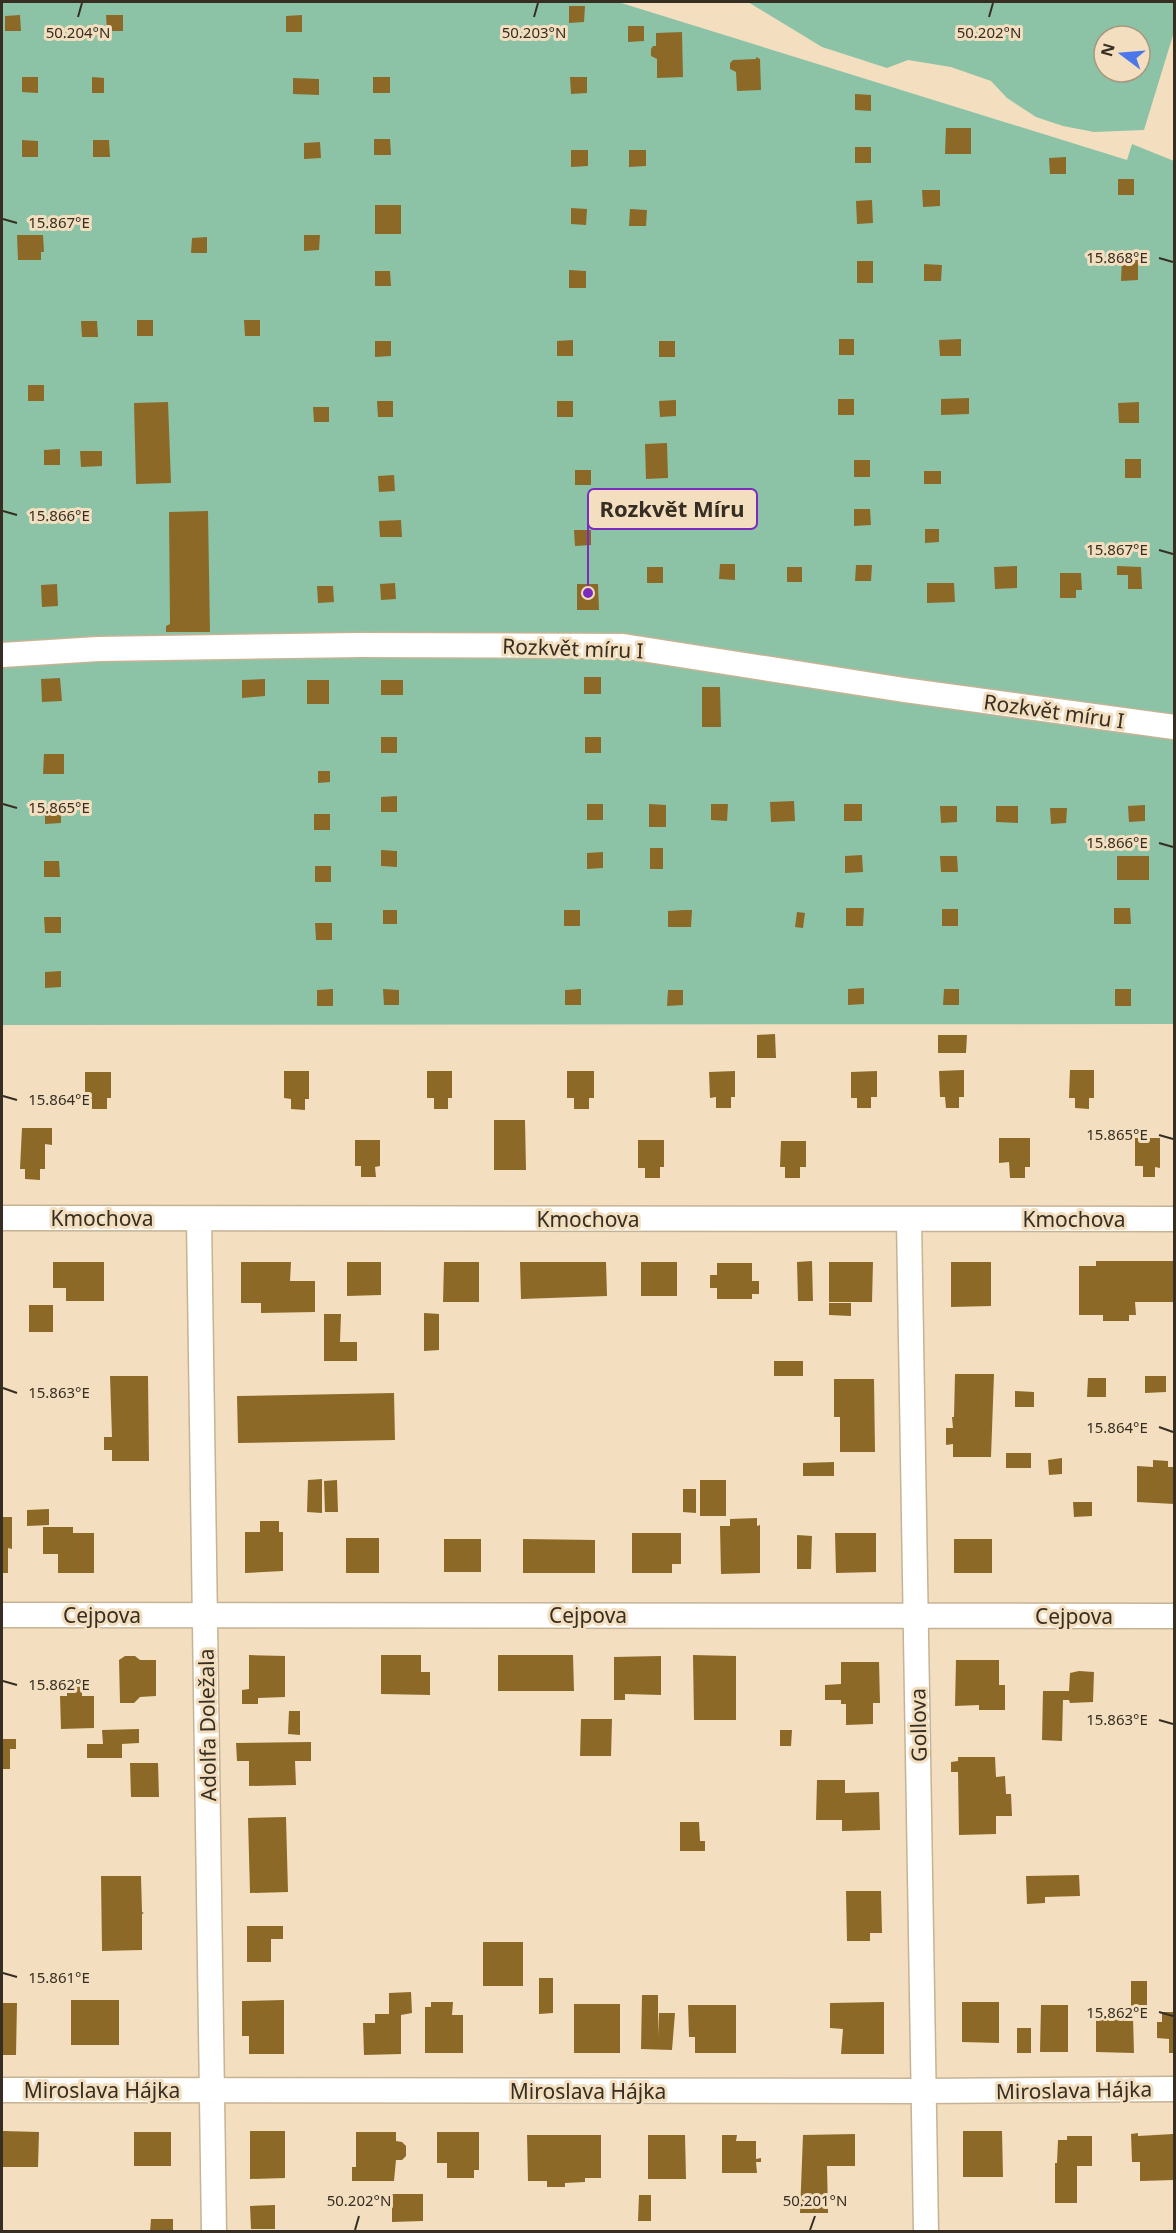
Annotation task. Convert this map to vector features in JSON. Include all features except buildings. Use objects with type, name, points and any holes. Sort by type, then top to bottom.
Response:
[{"type":"street","name":"Rozkvět míru I","points":[[2,655],[98,649],[359,645],[623,646],[903,690],[1174,728]]},
{"type":"street","name":"Kmochova","points":[[2,1218],[1174,1219]]},
{"type":"street","name":"Adolfa Doležala","points":[[199,1219],[214,2232]]},
{"type":"street","name":"Gollova","points":[[909,1219],[926,2232]]},
{"type":"street","name":"Cejpova","points":[[2,1615],[1174,1616]]},
{"type":"street","name":"Miroslava Hájka","points":[[2,2090],[1174,2089]]},
{"type":"green space","points":[[2,2],[618,2],[1127,160],[1132,144],[1174,161],[1174,1024],[2,1025]]},
{"type":"green space","points":[[748,2],[1174,2],[1174,32],[1144,130],[1094,132],[1063,126],[1036,117],[1007,98],[991,81],[951,67],[908,60],[887,68],[822,47]]},
{"type":"place","name":"Rozkvět Míru","points":[[588,593]]}]
